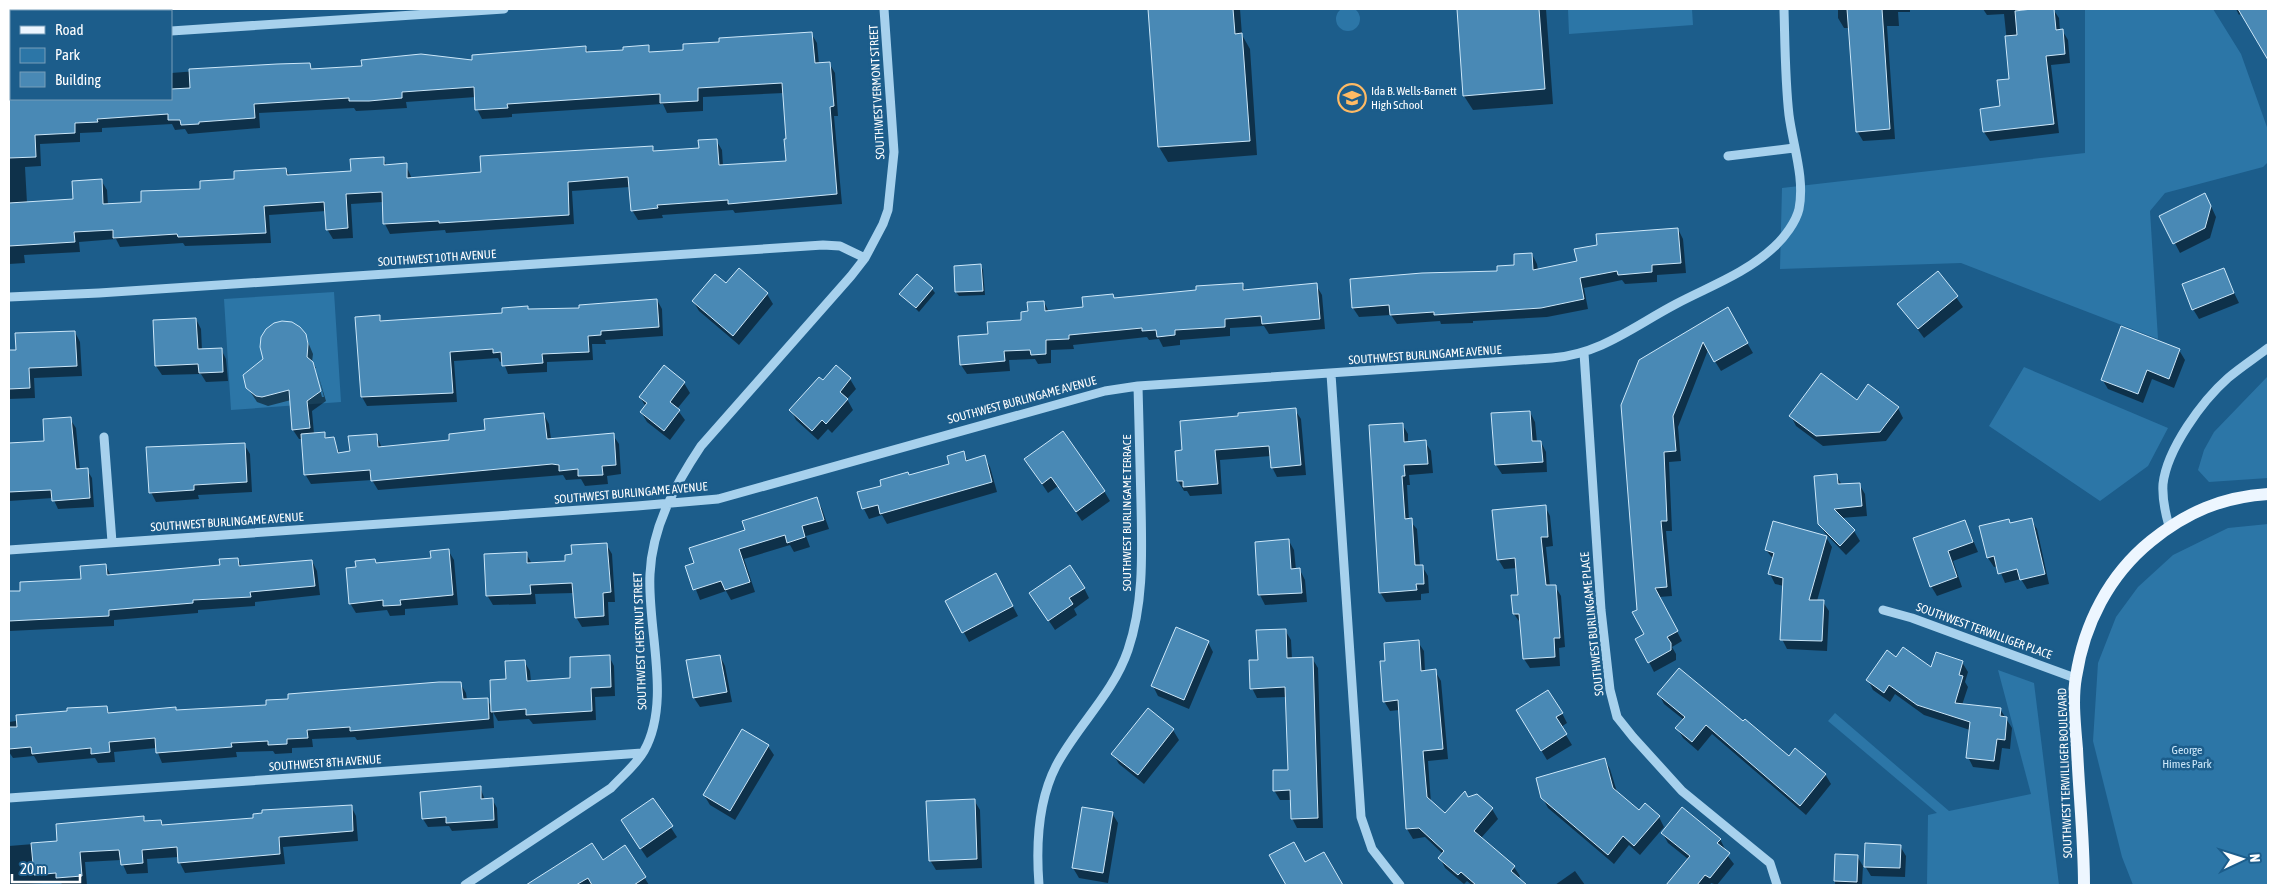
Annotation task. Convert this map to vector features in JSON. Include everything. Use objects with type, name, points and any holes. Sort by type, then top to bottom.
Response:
[{"type":"main road","name":"SOUTHWEST TERWILLIGER BOULEVARD","points":[[2084,885],[2074,712],[2075,678],[2090,624],[2106,591],[2136,553],[2169,526],[2184,516],[2229,499],[2268,494]]},
{"type":"street","points":[[172,31],[504,9]]},
{"type":"street","name":"SOUTHWEST VERMONT STREET","points":[[865,258],[888,210],[893,174],[893,120],[884,9]]},
{"type":"street","name":"SOUTHWEST BURLINGAME AVENUE","points":[[9,550],[718,499],[1078,396],[1138,386],[1552,358],[1584,353],[1613,341],[1676,304],[1729,280],[1774,247],[1790,228],[1799,211],[1800,180],[1788,112],[1784,9]]},
{"type":"street","points":[[1728,156],[1794,148]]},
{"type":"street","name":"SOUTHWEST 10TH AVENUE","points":[[9,297],[128,291],[823,245],[840,246],[865,258]]},
{"type":"street","name":"SOUTHWEST CHESTNUT STREET","points":[[465,885],[611,788],[642,753],[648,742],[655,718],[656,682],[650,575],[655,538],[668,503],[683,472],[701,446],[831,300],[865,258]]},
{"type":"street","points":[[2169,526],[2163,503],[2164,483],[2170,458],[2180,436],[2228,378],[2268,348]]},
{"type":"street","name":"SOUTHWEST BURLINGAME PLACE","points":[[1584,353],[1601,610],[1610,690],[1618,717],[1633,737],[1682,790],[1770,863],[1778,885]]},
{"type":"street","points":[[1331,374],[1361,817],[1372,849],[1400,885]]},
{"type":"street","name":"SOUTHWEST BURLINGAME TERRACE","points":[[1039,885],[1040,825],[1048,784],[1056,766],[1105,695],[1119,670],[1128,652],[1139,612],[1142,550],[1138,386]]},
{"type":"street","points":[[104,437],[112,542]]},
{"type":"street","name":"SOUTHWEST TERWILLIGER PLACE","points":[[1883,610],[1912,618],[2075,678]]},
{"type":"street","name":"SOUTHWEST 8TH AVENUE","points":[[9,798],[642,753]]},
{"type":"green space","points":[[1348,7],[1353,8],[1359,14],[1359,24],[1353,30],[1348,31],[1343,30],[1337,24],[1336,19],[1337,14],[1343,8]]},
{"type":"green space","points":[[1568,9],[1692,9],[1693,25],[1569,34]]},
{"type":"green space","points":[[2085,9],[2213,9],[2241,54],[2268,130],[2268,162],[2263,167],[2165,193],[2150,211],[2158,339],[1961,263],[1780,269],[1782,188],[2085,153]]},
{"type":"green space","points":[[334,292],[341,402],[231,410],[224,299]]},
{"type":"green space","points":[[2024,367],[2168,428],[2148,466],[2100,501],[1989,426]]},
{"type":"green space","points":[[2268,376],[2268,478],[2209,482],[2198,470],[2204,450],[2214,432]]},
{"type":"green space","name":"George Himes Park","points":[[2268,524],[2268,885],[2133,885],[2122,857],[2093,741],[2098,663],[2116,617],[2138,587],[2173,555],[2228,528]]},
{"type":"green space","points":[[1998,670],[2034,683],[2059,885],[1927,885],[1928,815],[1937,813],[1828,721],[1835,713],[1949,811],[2031,794]]},
{"type":"building","points":[[1148,9],[1233,9],[1235,34],[1242,33],[1250,141],[1158,147]]},
{"type":"building","points":[[1457,9],[1539,9],[1545,89],[1463,96]]},
{"type":"building","points":[[1847,9],[1882,9],[1890,129],[1856,132]]},
{"type":"building","points":[[2054,9],[2056,30],[2063,29],[2065,54],[2046,56],[2054,124],[1983,132],[1980,109],[2000,106],[1997,80],[2009,79],[2005,36],[2017,35],[2015,11]]},
{"type":"building","points":[[2238,9],[2268,9],[2268,60]]},
{"type":"building","points":[[812,32],[815,63],[830,62],[834,106],[830,107],[837,194],[728,204],[728,200],[657,205],[658,208],[631,211],[628,177],[568,182],[569,215],[439,223],[439,221],[383,224],[382,192],[346,194],[348,228],[326,230],[324,202],[264,206],[266,233],[178,237],[177,234],[113,238],[113,230],[74,232],[75,242],[9,246],[9,203],[73,199],[72,181],[102,179],[103,204],[141,202],[141,191],[200,189],[200,181],[234,179],[234,171],[286,168],[287,175],[351,171],[350,159],[384,157],[384,165],[407,163],[407,178],[481,172],[480,156],[653,146],[653,151],[699,148],[698,140],[717,139],[719,165],[786,161],[784,139],[786,139],[782,83],[698,88],[698,101],[660,103],[660,94],[507,104],[508,108],[475,110],[474,87],[402,92],[402,98],[369,101],[349,101],[349,98],[254,104],[255,118],[199,122],[199,124],[181,125],[180,120],[168,120],[168,114],[97,119],[98,122],[75,123],[75,133],[35,135],[36,157],[9,158],[9,99],[172,100],[172,89],[190,88],[189,69],[310,63],[311,69],[362,66],[361,60],[421,54],[472,60],[472,55],[586,46],[586,52],[623,50],[623,47],[649,45],[649,52],[683,50],[683,44],[719,42],[719,38]]},
{"type":"building","points":[[2205,193],[2211,206],[2205,228],[2173,244],[2159,216]]},
{"type":"building","points":[[1678,228],[1681,263],[1652,265],[1652,272],[1618,275],[1617,271],[1580,278],[1584,299],[1541,308],[1434,315],[1434,312],[1390,315],[1389,305],[1352,308],[1350,279],[1422,273],[1497,271],[1497,266],[1514,265],[1514,254],[1532,253],[1533,270],[1577,261],[1574,249],[1597,245],[1596,234]]},
{"type":"building","points":[[981,264],[983,291],[955,292],[954,266]]},
{"type":"building","points":[[739,268],[768,293],[733,336],[692,301],[715,274],[726,283]]},
{"type":"building","points":[[2224,268],[2234,293],[2192,310],[2182,284]]},
{"type":"building","points":[[1938,271],[1958,296],[1918,329],[1897,304]]},
{"type":"building","points":[[917,274],[933,288],[916,308],[899,294]]},
{"type":"building","points":[[1243,283],[1243,290],[1317,283],[1320,319],[1262,324],[1261,316],[1225,319],[1225,327],[1175,330],[1175,335],[1157,337],[1156,330],[1142,331],[1142,328],[1069,335],[1069,339],[1046,340],[1046,354],[1031,355],[1030,350],[1004,351],[1005,361],[960,365],[958,336],[988,334],[987,322],[1021,320],[1021,312],[1028,311],[1027,302],[1044,301],[1045,311],[1083,307],[1082,297],[1113,294],[1114,298],[1196,290],[1196,286]]},
{"type":"building","points":[[657,299],[659,327],[601,331],[601,335],[588,336],[589,352],[542,354],[543,363],[502,366],[501,352],[493,353],[493,349],[450,352],[453,393],[361,397],[355,317],[380,315],[380,321],[502,313],[502,308],[528,306],[528,309],[579,308],[579,305]]},
{"type":"building","points":[[1728,307],[1748,343],[1714,362],[1703,342],[1673,416],[1676,451],[1664,452],[1667,521],[1661,521],[1667,587],[1655,588],[1678,631],[1667,637],[1671,643],[1671,650],[1648,663],[1635,639],[1644,634],[1632,612],[1637,610],[1621,405],[1639,360]]},
{"type":"building","points":[[196,318],[198,349],[222,348],[223,372],[199,373],[198,364],[155,366],[153,320]]},
{"type":"building","points":[[282,321],[292,322],[306,334],[308,344],[307,357],[313,362],[321,391],[307,401],[310,428],[292,430],[289,390],[262,397],[256,396],[246,388],[243,375],[263,359],[260,347],[261,337],[266,329],[274,323]]},
{"type":"building","points":[[2121,326],[2180,349],[2169,379],[2147,370],[2138,394],[2101,380]]},
{"type":"building","points":[[75,331],[77,366],[29,368],[30,388],[9,389],[9,350],[16,350],[15,333]]},
{"type":"building","points":[[664,365],[685,382],[670,402],[680,410],[664,431],[640,412],[647,403],[639,397]]},
{"type":"building","points":[[836,365],[851,378],[840,392],[848,399],[826,424],[822,420],[812,431],[789,410],[819,377],[823,380]]},
{"type":"building","points":[[1821,373],[1857,400],[1868,384],[1899,407],[1880,432],[1816,436],[1789,416]]},
{"type":"building","points":[[1296,408],[1301,465],[1271,468],[1269,446],[1215,450],[1218,484],[1183,487],[1183,481],[1177,481],[1175,451],[1182,450],[1180,421]]},
{"type":"building","points":[[1530,411],[1532,441],[1541,441],[1543,462],[1495,465],[1491,413]]},
{"type":"building","points":[[544,413],[547,439],[614,433],[616,465],[602,466],[603,475],[578,476],[578,469],[559,471],[559,465],[552,464],[371,481],[370,470],[304,475],[301,434],[325,432],[325,438],[334,437],[338,453],[350,451],[348,436],[377,434],[378,447],[449,440],[449,434],[485,430],[484,419]]},
{"type":"building","points":[[71,417],[76,469],[88,468],[90,498],[52,501],[51,490],[9,492],[9,443],[44,441],[43,419]]},
{"type":"building","points":[[1403,423],[1404,442],[1426,440],[1428,464],[1404,465],[1405,476],[1402,476],[1405,519],[1412,518],[1415,565],[1423,565],[1424,584],[1416,584],[1417,590],[1379,593],[1369,425]]},
{"type":"building","points":[[1063,431],[1105,491],[1076,512],[1051,477],[1042,484],[1024,459]]},
{"type":"building","points":[[245,443],[247,482],[194,485],[194,490],[149,493],[146,447]]},
{"type":"building","points":[[964,451],[966,461],[985,455],[992,482],[880,514],[878,505],[862,509],[857,492],[881,486],[880,480],[908,472],[909,475],[949,464],[947,456]]},
{"type":"building","points":[[1837,474],[1838,484],[1860,483],[1862,506],[1834,509],[1855,530],[1840,546],[1818,524],[1814,476]]},
{"type":"building","points":[[817,497],[824,520],[802,526],[805,537],[787,543],[785,535],[739,549],[750,582],[725,590],[721,581],[693,590],[685,566],[694,563],[689,548],[745,530],[742,521]]},
{"type":"building","points":[[1546,505],[1548,537],[1541,537],[1546,585],[1556,585],[1560,638],[1554,638],[1555,657],[1523,659],[1519,614],[1513,614],[1511,595],[1518,595],[1515,558],[1497,560],[1492,510]]},
{"type":"building","points":[[2032,518],[2045,574],[2020,580],[2017,569],[1998,574],[1994,556],[1987,558],[1979,526],[2009,519],[2010,523]]},
{"type":"building","points":[[1965,520],[1973,542],[1948,551],[1957,577],[1930,587],[1913,538]]},
{"type":"building","points":[[1773,521],[1827,536],[1809,600],[1824,600],[1822,641],[1780,640],[1783,578],[1768,574],[1774,553],[1765,550]]},
{"type":"building","points":[[1289,539],[1291,569],[1300,568],[1302,593],[1258,595],[1255,542]]},
{"type":"building","points":[[607,543],[611,592],[603,593],[604,616],[575,618],[572,583],[530,585],[531,594],[486,596],[484,554],[527,552],[527,563],[565,561],[565,555],[572,554],[571,545]]},
{"type":"building","points":[[449,549],[453,595],[400,600],[401,605],[383,606],[383,600],[349,604],[346,568],[356,567],[355,561],[375,559],[376,563],[431,558],[430,551]]},
{"type":"building","points":[[238,558],[239,566],[312,560],[315,586],[250,592],[251,597],[193,600],[193,603],[109,610],[109,616],[9,621],[9,591],[20,591],[20,582],[81,579],[80,566],[106,564],[107,575],[220,565],[219,559]]},
{"type":"building","points":[[1070,565],[1085,588],[1069,598],[1073,604],[1048,621],[1029,593]]},
{"type":"building","points":[[996,573],[1013,606],[962,633],[945,601]]},
{"type":"building","points":[[1176,627],[1209,641],[1184,700],[1151,686]]},
{"type":"building","points":[[1286,629],[1287,658],[1313,657],[1318,818],[1291,819],[1290,790],[1273,791],[1273,770],[1288,770],[1285,687],[1250,689],[1249,660],[1258,660],[1256,630]]},
{"type":"building","points":[[1419,640],[1421,671],[1436,669],[1443,749],[1423,751],[1427,797],[1445,813],[1465,791],[1468,797],[1477,794],[1493,808],[1474,831],[1515,866],[1511,871],[1527,885],[1476,885],[1461,872],[1458,875],[1438,858],[1444,851],[1419,828],[1406,829],[1398,700],[1383,702],[1380,661],[1385,661],[1384,643]]},
{"type":"building","points":[[1903,647],[1931,667],[1936,652],[1963,661],[1959,675],[1963,676],[1955,703],[2001,708],[2000,716],[2007,717],[2005,740],[1997,739],[1994,761],[1966,758],[1970,722],[1917,705],[1889,685],[1884,693],[1866,680],[1887,650],[1896,657]]},
{"type":"building","points":[[610,655],[611,687],[591,688],[592,711],[526,715],[526,709],[491,712],[490,680],[506,679],[505,661],[525,660],[527,681],[570,678],[570,657]]},
{"type":"building","points":[[720,655],[727,692],[693,698],[686,660]]},
{"type":"building","points":[[1679,668],[1789,756],[1795,748],[1826,774],[1800,806],[1706,725],[1692,742],[1675,728],[1685,717],[1657,694]]},
{"type":"building","points":[[439,682],[461,682],[463,699],[488,698],[489,719],[350,731],[350,727],[307,730],[308,738],[287,739],[287,744],[268,745],[268,741],[231,743],[232,747],[156,753],[155,738],[109,742],[110,752],[91,754],[91,748],[32,754],[31,747],[9,749],[9,727],[17,727],[16,715],[67,711],[67,708],[107,706],[108,713],[176,707],[176,710],[266,705],[266,700],[288,699],[288,694]]},
{"type":"building","points":[[1548,690],[1563,713],[1556,717],[1567,734],[1541,751],[1516,710]]},
{"type":"building","points":[[1148,708],[1174,729],[1138,775],[1111,754]]},
{"type":"building","points":[[742,729],[769,745],[730,811],[703,795]]},
{"type":"building","points":[[1605,758],[1613,788],[1639,810],[1645,803],[1660,816],[1634,846],[1623,836],[1608,855],[1541,798],[1536,778]]},
{"type":"building","points":[[481,786],[481,799],[493,798],[494,820],[446,823],[446,817],[422,819],[420,792]]},
{"type":"building","points":[[653,798],[673,826],[640,849],[621,820]]},
{"type":"building","points":[[975,799],[977,859],[929,861],[926,801]]},
{"type":"building","points":[[352,805],[353,831],[279,837],[280,854],[178,863],[177,847],[142,850],[143,863],[121,865],[119,850],[80,852],[82,876],[56,878],[56,873],[34,875],[31,843],[57,841],[56,824],[144,816],[144,821],[161,820],[162,825],[253,818],[253,814],[262,813],[262,810]]},
{"type":"building","points":[[1082,807],[1113,812],[1103,873],[1072,868]]},
{"type":"building","points":[[1682,807],[1721,839],[1717,843],[1730,853],[1710,878],[1705,875],[1697,885],[1666,885],[1690,856],[1661,833]]},
{"type":"building","points":[[1294,842],[1305,862],[1324,852],[1343,885],[1286,885],[1269,855]]},
{"type":"building","points":[[592,843],[603,860],[625,845],[646,877],[634,885],[592,885],[588,878],[576,885],[526,885]]},
{"type":"building","points":[[1865,843],[1901,845],[1900,868],[1864,867]]},
{"type":"building","points":[[1835,854],[1858,855],[1857,882],[1834,881]]},
{"type":"place","name":"Ida B. Wells-Barnett High School","points":[[1352,98]]}]
